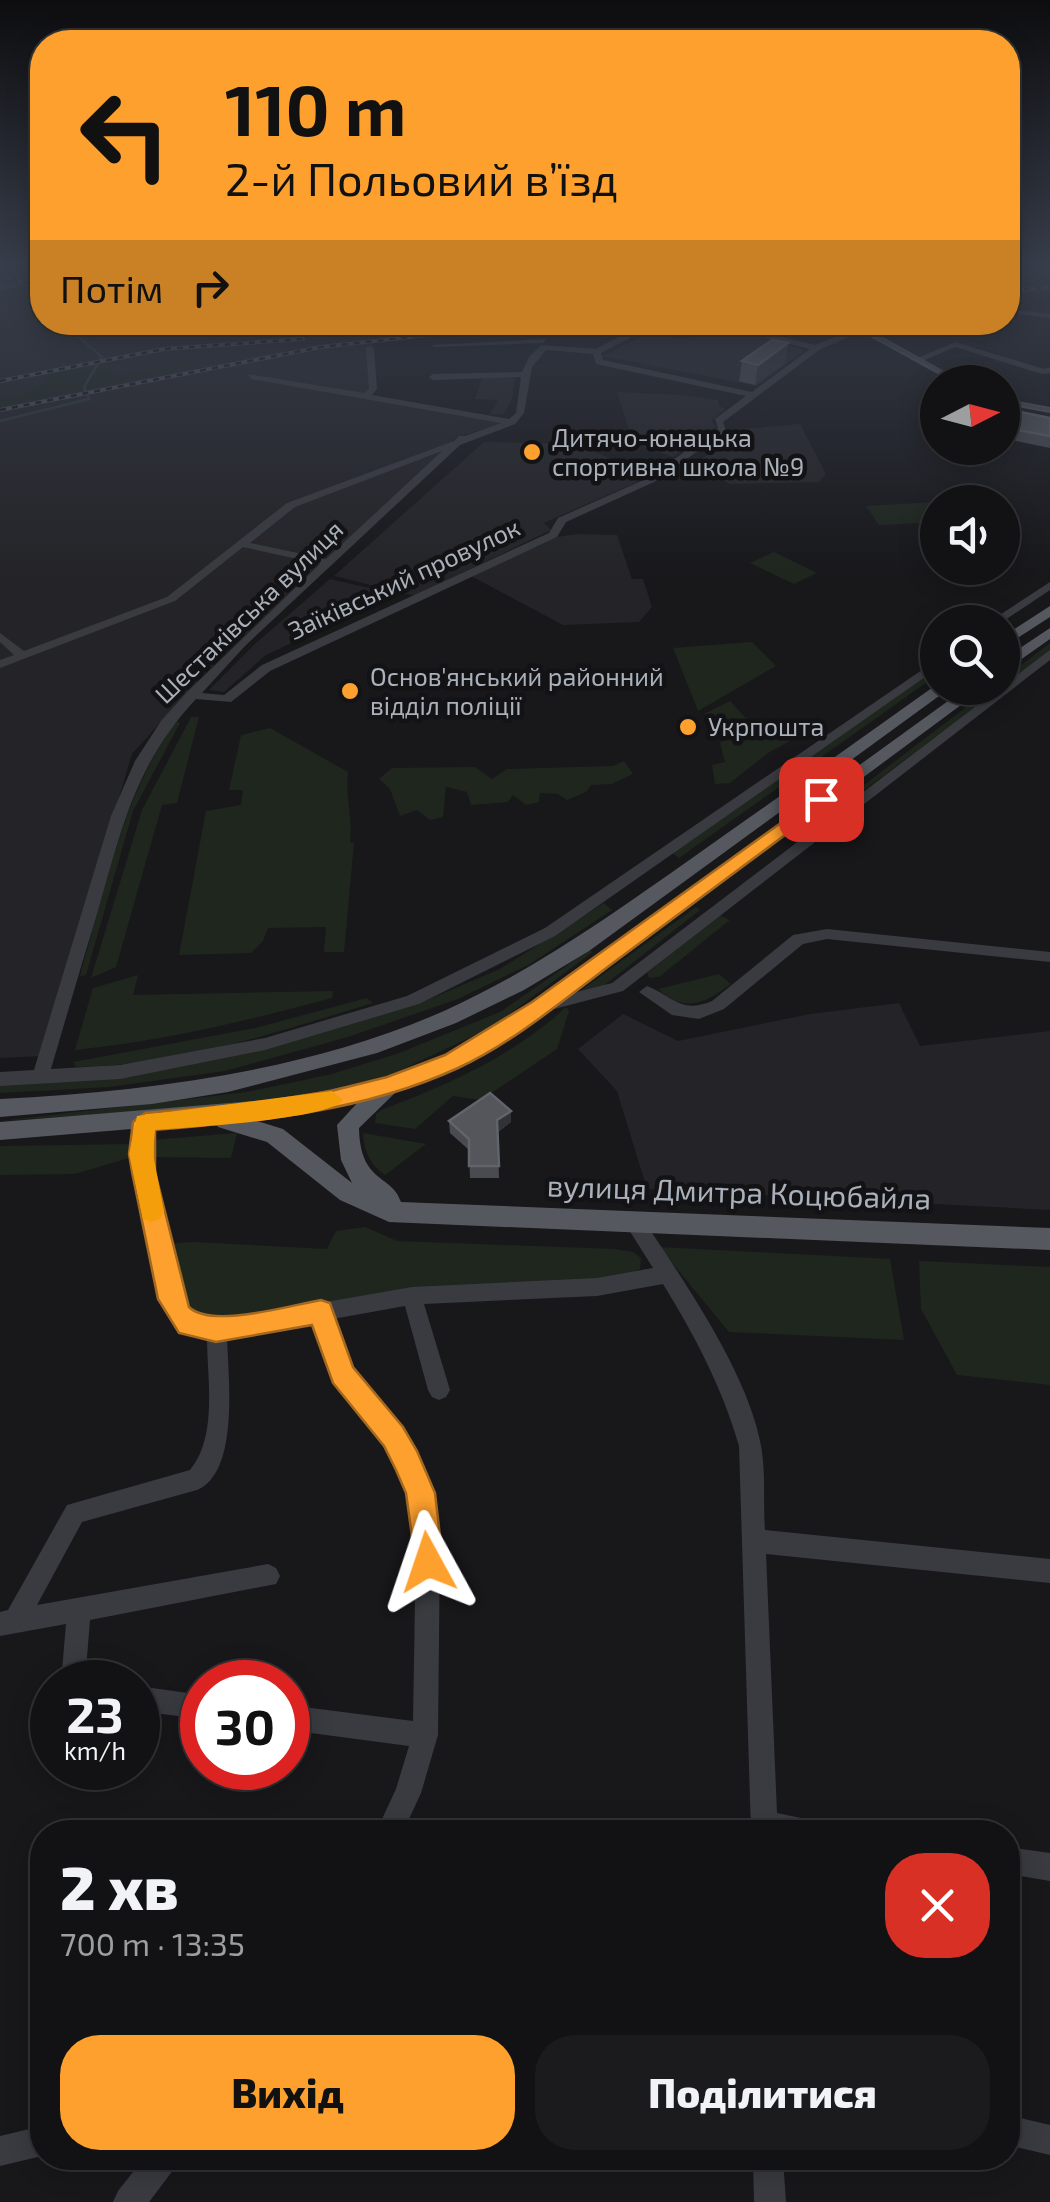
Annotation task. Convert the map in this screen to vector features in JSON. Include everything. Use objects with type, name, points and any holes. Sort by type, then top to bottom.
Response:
[{"type":"main road","points":[[1020,404],[1050,410]]},
{"type":"main road","points":[[1020,631],[1050,610]]},
{"type":"main road","points":[[1020,654],[1050,632]]},
{"type":"main road","points":[[0,1108],[114,1100],[258,1077],[376,1042],[490,1001],[582,946],[920,704]]},
{"type":"main road","points":[[0,1131],[290,1108],[391,1084],[452,1061],[539,1007],[953,705]]},
{"type":"main road","points":[[391,1084],[348,1124],[349,1157],[372,1190],[426,1214]]},
{"type":"main road","name":"вулиця Дмитра Коцюбайла","points":[[203,1117],[275,1134],[348,1193],[389,1212],[1050,1239]]},
{"type":"street","points":[[365,398],[373,389],[372,369]]},
{"type":"street","points":[[0,664],[172,599],[291,505],[512,422],[520,413],[528,369]]},
{"type":"street","points":[[622,369],[750,394]]},
{"type":"street","name":"Заїківський провулок","points":[[191,695],[227,699],[266,668],[553,535],[562,520],[651,480],[724,429],[718,421],[786,369]]},
{"type":"street","points":[[433,377],[526,374]]},
{"type":"street","points":[[252,376],[512,422]]},
{"type":"street","name":"Шестаківська вулиця","points":[[40,1078],[118,816],[142,761],[191,695],[462,438]]},
{"type":"street","points":[[242,544],[330,563]]},
{"type":"street","points":[[1020,605],[1050,585]]},
{"type":"street","points":[[0,636],[21,655]]},
{"type":"street","points":[[539,1007],[616,987],[1050,654]]},
{"type":"street","points":[[0,1079],[120,1072],[265,1044],[396,1006],[447,985],[550,932],[920,675]]},
{"type":"street","points":[[647,992],[678,1011],[699,1013],[718,1005],[798,939],[827,934],[1050,957]]},
{"type":"street","points":[[145,1122],[141,1154],[171,1299],[189,1325],[216,1330],[412,1296],[597,1288],[668,1274]]},
{"type":"street","points":[[634,1222],[716,1351],[739,1402],[750,1446],[764,1820]]},
{"type":"street","points":[[412,1296],[439,1390]]},
{"type":"street","points":[[321,1312],[342,1374],[394,1436],[420,1493],[428,1539],[424,1735],[408,1793],[395,1820]]},
{"type":"street","points":[[7,1623],[75,1513],[197,1479],[204,1473],[216,1446],[216,1330]]},
{"type":"street","points":[[756,1541],[1050,1571]]},
{"type":"street","points":[[7,1623],[268,1576]]},
{"type":"street","points":[[75,1660],[78,1611]]},
{"type":"street","points":[[310,1721],[424,1735]]},
{"type":"street","points":[[1020,1863],[1050,1868]]},
{"type":"street","points":[[1020,2133],[1050,2140]]},
{"type":"street","points":[[0,2151],[30,2144]]},
{"type":"street","points":[[129,2202],[154,2170]]},
{"type":"street","points":[[769,2170],[770,2202]]},
{"type":"shaded area","points":[[0,369],[373,369],[373,384],[366,397],[505,422],[456,438],[202,676],[132,754],[42,1056],[0,1058]]},
{"type":"shaded area","points":[[111,369],[114,375],[149,369],[184,369],[0,406],[0,400],[45,383],[45,373]]},
{"type":"shaded area","points":[[669,369],[780,369],[757,386]]},
{"type":"shaded area","points":[[482,378],[515,378],[512,399],[503,415],[490,414],[498,400],[475,399]]},
{"type":"shaded area","points":[[617,392],[718,400],[719,406],[726,409],[712,420],[716,427],[673,457],[627,441],[631,436]]},
{"type":"shaded area","points":[[800,424],[826,474],[819,482],[730,484],[693,465],[743,429]]},
{"type":"shaded area","points":[[484,442],[574,444],[653,475],[544,523],[551,530],[415,596],[334,576]]},
{"type":"shaded area","points":[[920,503],[920,523],[879,525],[866,506]]},
{"type":"shaded area","points":[[617,535],[632,579],[643,579],[652,607],[639,622],[563,625],[471,576],[557,537]]},
{"type":"shaded area","points":[[774,552],[817,573],[794,584],[750,563]]},
{"type":"shaded area","points":[[330,579],[396,594],[266,655],[224,692],[209,690],[256,643]]},
{"type":"shaded area","points":[[752,642],[776,666],[698,711],[673,648]]},
{"type":"shaded area","points":[[1050,643],[1050,652],[1020,674],[1020,666]]},
{"type":"shaded area","points":[[920,680],[920,687],[679,858],[672,853]]},
{"type":"shaded area","points":[[730,701],[754,727],[812,729],[768,753],[730,783],[715,784],[712,765],[725,762],[720,743],[734,734],[704,714]]},
{"type":"shaded area","points":[[969,705],[979,705],[844,805],[839,804]]},
{"type":"shaded area","points":[[191,717],[199,717],[177,803],[162,805],[116,967],[91,978],[142,810]]},
{"type":"shaded area","points":[[176,721],[180,723],[133,811],[86,975],[80,976],[129,811]]},
{"type":"shaded area","points":[[270,728],[348,772],[350,842],[354,843],[344,952],[324,952],[326,927],[268,928],[263,941],[251,953],[179,955],[206,811],[241,805],[243,790],[229,790],[241,735]]},
{"type":"shaded area","points":[[624,761],[633,774],[612,784],[591,785],[586,792],[567,800],[558,794],[540,793],[539,802],[526,805],[513,795],[508,802],[471,805],[467,792],[446,787],[443,817],[430,820],[417,810],[400,816],[390,789],[379,779],[392,768],[475,767],[492,779],[507,769],[613,766]]},
{"type":"shaded area","points":[[604,903],[612,910],[530,964],[458,999],[348,1037],[225,1071],[109,1087],[0,1093],[0,1082],[119,1076],[413,1006],[500,969]]},
{"type":"shaded area","points":[[696,907],[700,910],[602,987],[576,994]]},
{"type":"shaded area","points":[[719,915],[730,920],[659,977],[649,978],[647,973]]},
{"type":"shaded area","points":[[589,950],[593,952],[492,1027],[382,1079],[343,1090],[259,1103],[0,1121],[247,1092],[332,1074],[399,1053],[500,1012]]},
{"type":"shaded area","points":[[719,974],[731,984],[704,1001],[677,1001],[658,989]]},
{"type":"shaded area","points":[[138,975],[133,995],[333,991],[332,998],[237,1022],[75,1050],[93,988]]},
{"type":"shaded area","points":[[367,998],[373,1003],[189,1054],[114,1065],[76,1067],[73,1062],[255,1028]]},
{"type":"shaded area","points":[[899,1003],[920,1046],[1050,1031],[1050,1210],[647,1189],[617,1091],[578,1049],[623,1014],[678,1041],[810,1014]]},
{"type":"shaded area","points":[[566,1007],[569,1011],[557,1049],[481,1100],[453,1096],[415,1129],[375,1123],[381,1110],[479,1068]]},
{"type":"shaded area","points":[[237,1133],[231,1158],[150,1157],[151,1140]]},
{"type":"shaded area","points":[[363,1133],[426,1144],[385,1175],[369,1157]]},
{"type":"shaded area","points":[[133,1144],[129,1158],[75,1174],[0,1175],[0,1146]]},
{"type":"shaded area","points":[[365,1227],[397,1241],[614,1249],[633,1252],[641,1258],[640,1269],[622,1277],[217,1322],[192,1309],[179,1293],[167,1244],[327,1249],[336,1231]]},
{"type":"shaded area","points":[[659,1247],[890,1259],[904,1340],[729,1332]]},
{"type":"shaded area","points":[[919,1261],[1050,1267],[1050,1385],[957,1375],[921,1309]]},
{"type":"building","points":[[1020,412],[1050,418],[1050,436],[1020,430]]},
{"type":"building","points":[[490,1093],[511,1111],[497,1120],[499,1166],[469,1166],[469,1139],[449,1121]]},
{"type":"waterway","points":[[0,421],[89,399],[84,387],[95,369]]},
{"type":"tram line","points":[[1020,404],[1050,410]]},
{"type":"railway","points":[[0,381],[63,369]]},
{"type":"railway","points":[[0,410],[210,369]]},
{"type":"slow traffic","points":[[151,1211],[141,1154],[145,1122],[250,1113],[332,1100]]},
{"type":"place","name":"Дитячо-юнацька спортивна школа №9","points":[[532,452]]},
{"type":"place","name":"Основ'янський районний відділ поліції","points":[[350,691]]},
{"type":"place","name":"Укрпошта","points":[[688,727]]},
{"type":"route","points":[[428,1562],[420,1493],[407,1461],[394,1436],[342,1374],[321,1312],[288,1314],[216,1330],[189,1325],[180,1316],[171,1299],[144,1172],[141,1154],[145,1122],[250,1113],[331,1100],[391,1084],[452,1061],[539,1007],[821,799]]}]
